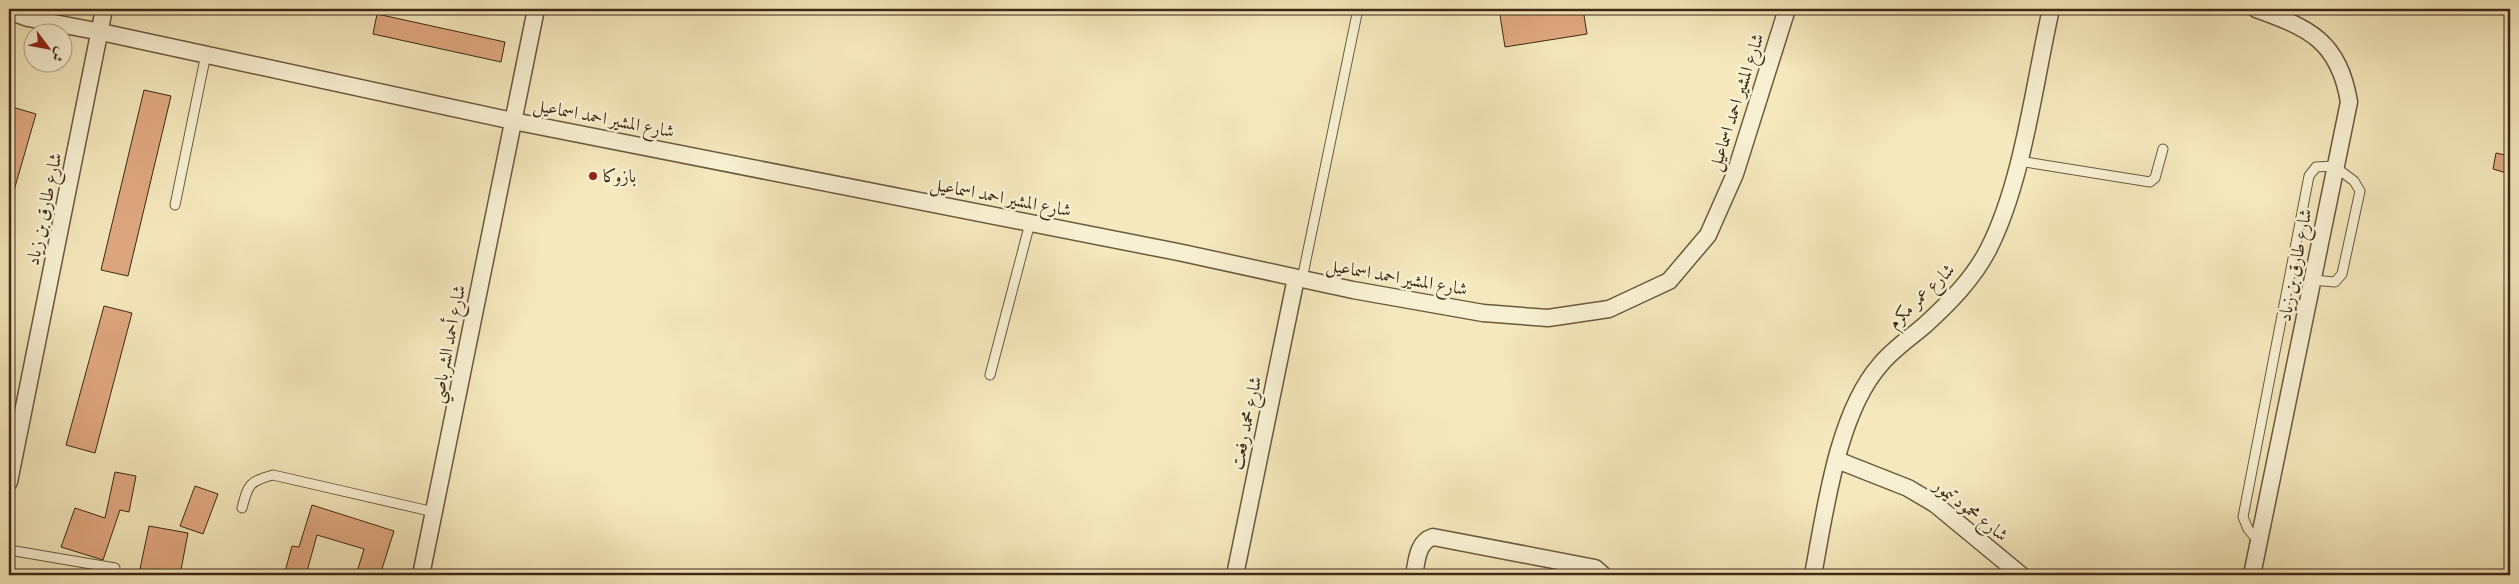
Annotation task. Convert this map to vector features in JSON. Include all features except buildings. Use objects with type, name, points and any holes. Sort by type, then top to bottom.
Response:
[{"type":"street","name":"شارع طارق بن زياد","points":[[9,482],[101,32],[104,9]]},
{"type":"street","name":"شارع أحمد الشرباصي","points":[[421,575],[536,9]]},
{"type":"street","name":"شارع المشير احمد اسماعيل","points":[[9,11],[28,18],[513,120],[1030,223],[1299,279],[1483,313],[1548,318],[1609,309],[1669,281],[1708,235],[1735,174],[1787,9]]},
{"type":"street","name":"شارع عمر مكرم","points":[[1813,575],[1837,460],[1852,414],[1863,388],[1880,365],[1950,301],[1968,281],[1988,250],[2001,221],[2019,161],[2051,9]]},
{"type":"street","name":"شارع طارق بن زياد","points":[[2252,575],[2334,166],[2349,102],[2345,76],[2334,55],[2316,37],[2289,21],[2256,9]]},
{"type":"street","name":"شارع المشير احمد اسماعيل","points":[[9,19],[28,18]]},
{"type":"street","name":"شارع محمد رفعت","points":[[1235,575],[1299,279]]},
{"type":"street","name":"شارع محمود تيمور","points":[[1837,460],[1908,488],[1935,504],[2021,575]]},
{"type":"street","points":[[1414,575],[1420,548],[1424,541],[1433,537],[1595,568],[1602,572],[1603,575]]},
{"type":"lane","points":[[1299,279],[1358,9]]},
{"type":"lane","points":[[175,205],[206,54]]},
{"type":"lane","points":[[2019,161],[2150,182],[2155,178],[2164,149]]},
{"type":"lane","points":[[2259,542],[2248,529],[2243,517],[2307,186],[2309,176],[2316,167],[2334,166],[2354,181],[2360,192],[2342,274],[2335,282],[2312,280]]},
{"type":"lane","points":[[990,375],[1030,223]]},
{"type":"lane","points":[[242,508],[248,487],[257,479],[273,475],[434,512]]},
{"type":"lane","points":[[9,550],[115,568]]},
{"type":"place","name":"بازوكا","points":[[593,176]]}]
